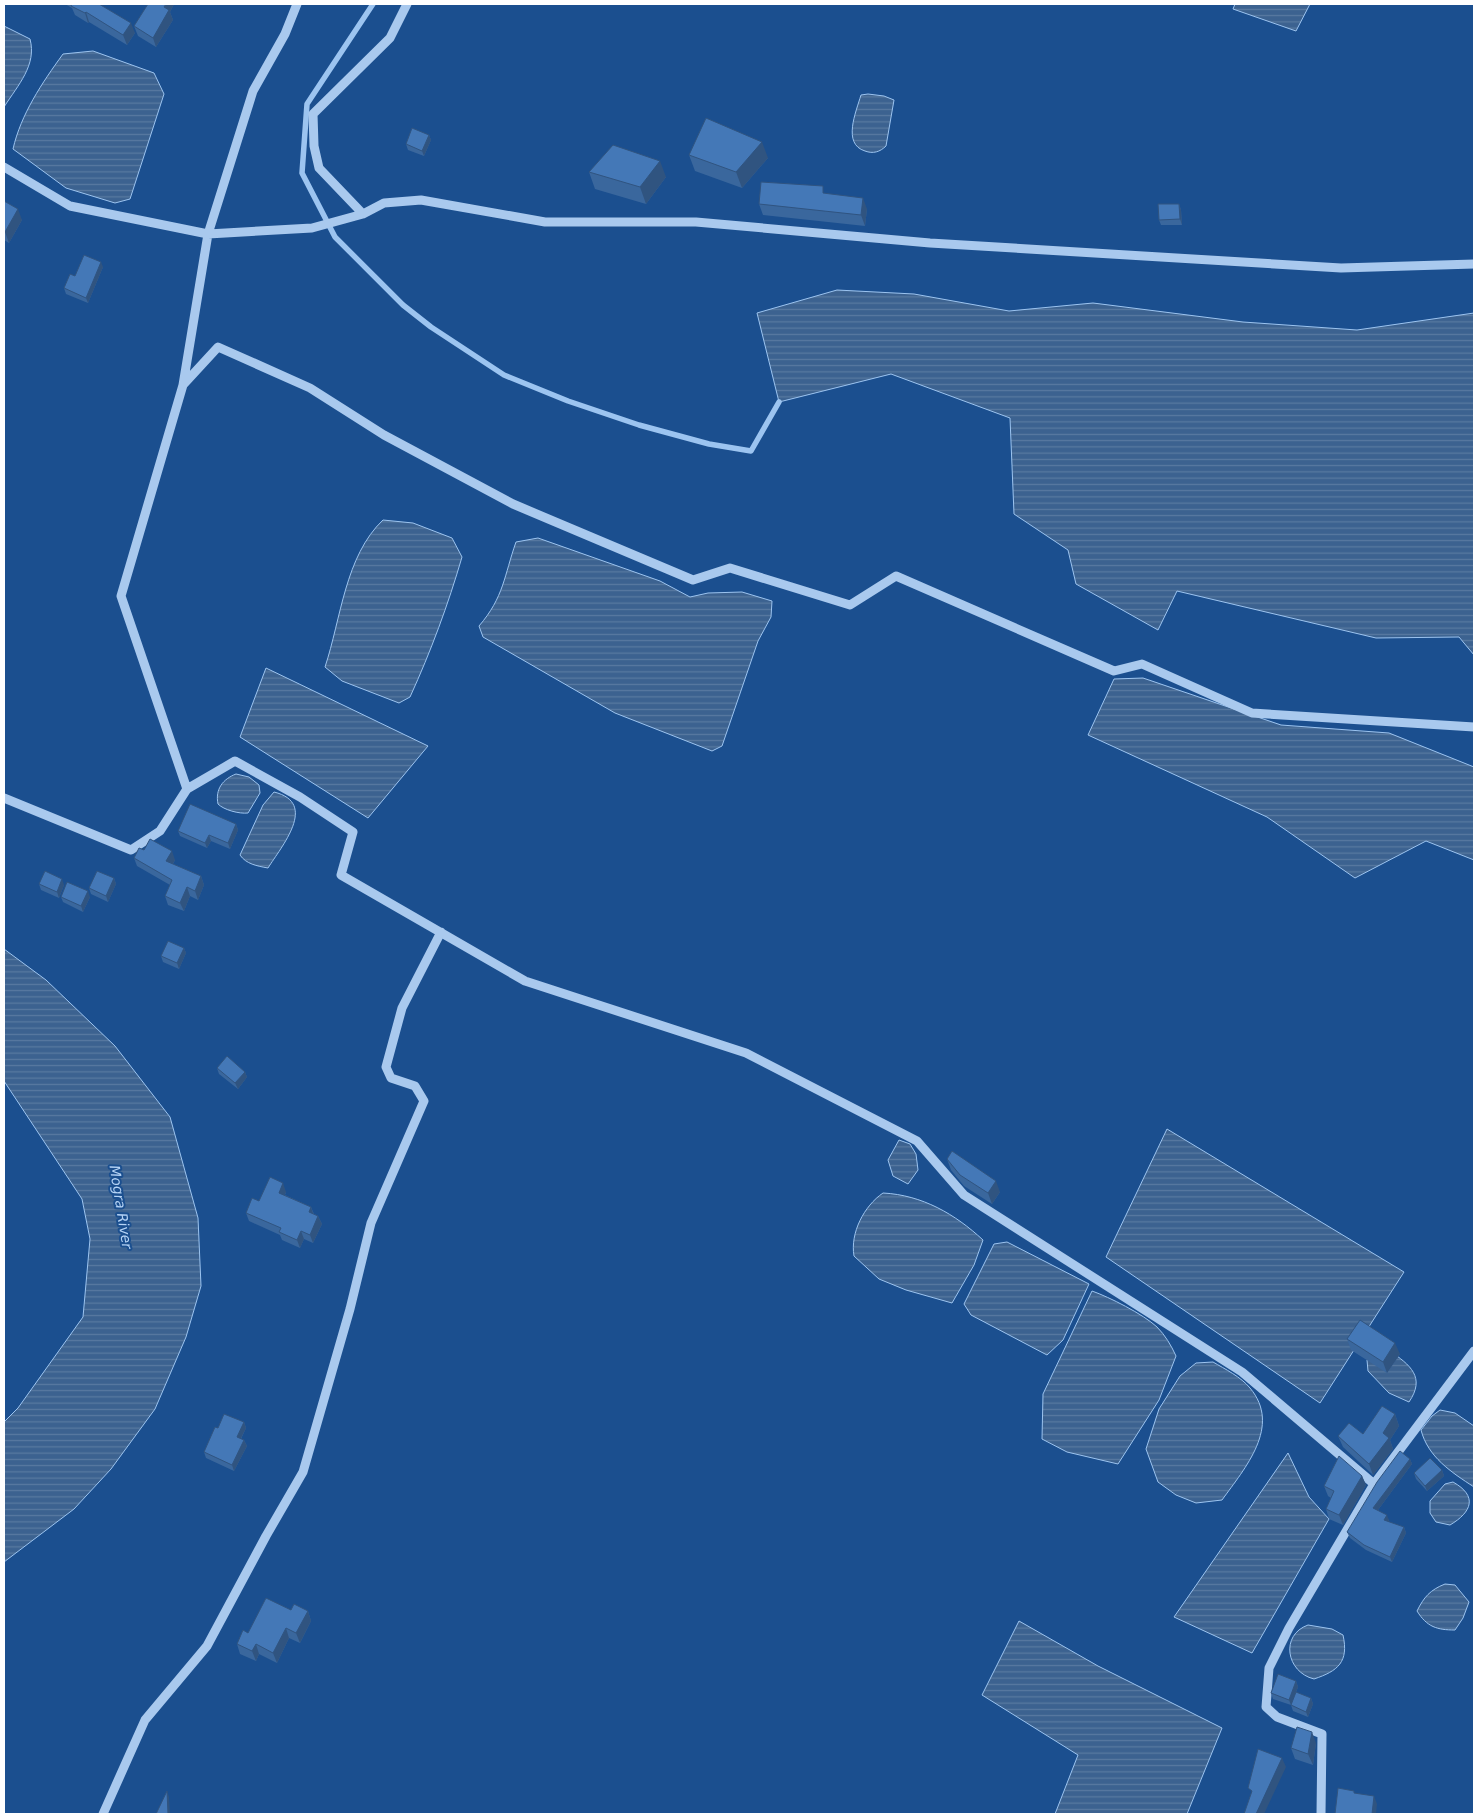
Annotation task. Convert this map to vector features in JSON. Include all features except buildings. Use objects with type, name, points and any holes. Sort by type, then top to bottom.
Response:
[{"type":"street","points":[[187,788],[121,596],[183,385],[208,234],[252,91],[285,34],[297,4]]},
{"type":"street","points":[[363,214],[319,168],[314,146],[313,114],[390,38],[407,4]]},
{"type":"street","points":[[4,167],[70,206],[208,234],[312,228],[363,214],[384,203],[421,200],[544,222],[696,222],[930,243],[1341,268],[1474,264]]},
{"type":"street","points":[[183,385],[218,348],[310,388],[384,434],[513,504],[693,580],[730,568],[850,605],[896,576],[1114,671],[1142,664],[1252,713],[1474,726]]},
{"type":"street","points":[[4,798],[131,850],[160,832],[187,788],[235,762],[300,797],[353,832],[341,875],[525,981],[746,1052],[917,1141],[964,1195],[1242,1372],[1374,1484]]},
{"type":"street","points":[[103,1814],[145,1720],[207,1646],[303,1472],[350,1309],[371,1223],[424,1101],[415,1086],[391,1078],[386,1067],[402,1008],[440,932]]},
{"type":"street","points":[[1321,1814],[1322,1734],[1277,1717],[1266,1707],[1269,1668],[1289,1628],[1374,1484],[1474,1351]]},
{"type":"water","points":[[1235,4],[1310,4],[1296,31],[1233,9]]},
{"type":"water","points":[[4,26],[30,39],[31,58],[25,74],[4,107]]},
{"type":"water","points":[[93,51],[154,73],[164,94],[130,199],[115,203],[66,188],[13,149],[27,111],[63,54]]},
{"type":"water","points":[[861,95],[884,96],[894,100],[886,146],[874,152],[868,152],[858,147],[852,135],[854,118]]},
{"type":"water","points":[[837,290],[914,294],[1009,311],[1093,303],[1243,322],[1357,330],[1474,313],[1474,655],[1459,637],[1376,638],[1177,591],[1158,630],[1076,584],[1068,550],[1014,514],[1010,418],[891,374],[779,402],[757,313]]},
{"type":"water","points":[[383,520],[413,523],[452,538],[462,557],[439,628],[418,680],[410,697],[399,703],[342,681],[325,667],[352,570],[360,551],[370,535]]},
{"type":"water","points":[[538,538],[660,581],[690,597],[708,593],[742,592],[772,601],[771,617],[758,641],[722,746],[712,751],[615,713],[483,637],[479,626],[499,596],[516,542]]},
{"type":"water","points":[[266,668],[428,746],[368,818],[240,737]]},
{"type":"water","points":[[1143,678],[1281,725],[1389,733],[1474,767],[1474,860],[1426,841],[1355,878],[1267,817],[1088,735],[1114,679]]},
{"type":"water","points":[[236,774],[249,777],[259,785],[260,793],[248,813],[232,811],[218,804],[217,799],[221,785]]},
{"type":"water","points":[[274,792],[287,798],[294,806],[295,815],[293,826],[287,838],[268,868],[249,863],[240,855],[263,805]]},
{"type":"water","name":"Mogra River","points":[[4,949],[46,980],[115,1046],[170,1117],[198,1218],[201,1286],[186,1337],[155,1409],[111,1469],[74,1509],[4,1562],[4,1422],[18,1408],[83,1317],[90,1239],[82,1199],[4,1081]]},
{"type":"water","points":[[1167,1129],[1404,1272],[1320,1403],[1106,1257]]},
{"type":"water","points":[[899,1140],[910,1144],[916,1154],[918,1170],[908,1184],[893,1176],[888,1160]]},
{"type":"water","points":[[883,1193],[911,1198],[937,1208],[961,1222],[983,1240],[974,1265],[952,1303],[906,1290],[879,1279],[854,1256],[853,1247],[856,1229],[870,1205]]},
{"type":"water","points":[[1007,1242],[1089,1284],[1063,1340],[1047,1355],[971,1315],[964,1304],[994,1244]]},
{"type":"water","points":[[1092,1291],[1126,1306],[1151,1322],[1165,1337],[1176,1356],[1159,1400],[1118,1464],[1067,1452],[1042,1439],[1043,1394]]},
{"type":"water","points":[[1390,1351],[1404,1361],[1416,1379],[1414,1393],[1409,1402],[1389,1393],[1368,1371],[1367,1360]]},
{"type":"water","points":[[1213,1362],[1238,1377],[1250,1388],[1259,1402],[1262,1417],[1261,1432],[1257,1446],[1249,1461],[1222,1500],[1196,1503],[1176,1495],[1158,1482],[1146,1449],[1159,1409],[1180,1376],[1196,1363]]},
{"type":"water","points":[[1440,1410],[1455,1413],[1474,1426],[1474,1487],[1441,1463],[1424,1440],[1421,1430],[1432,1416]]},
{"type":"water","points":[[1288,1453],[1309,1497],[1329,1519],[1252,1653],[1174,1617]]},
{"type":"water","points":[[1453,1482],[1461,1487],[1469,1498],[1467,1509],[1463,1515],[1450,1525],[1436,1522],[1430,1513],[1430,1501],[1445,1484]]},
{"type":"water","points":[[1445,1584],[1455,1585],[1469,1602],[1463,1618],[1455,1630],[1443,1629],[1429,1624],[1417,1611],[1428,1594]]},
{"type":"water","points":[[1019,1621],[1098,1666],[1222,1728],[1187,1814],[1055,1814],[1078,1755],[982,1695]]},
{"type":"water","points":[[1308,1625],[1332,1629],[1343,1635],[1344,1644],[1343,1659],[1340,1664],[1330,1673],[1314,1679],[1297,1669],[1290,1653],[1293,1637],[1299,1630]]},
{"type":"waterway","points":[[373,4],[307,104],[302,173],[335,237],[403,305],[431,327],[504,375],[568,401],[639,425],[709,444],[751,451],[779,402]]}]
